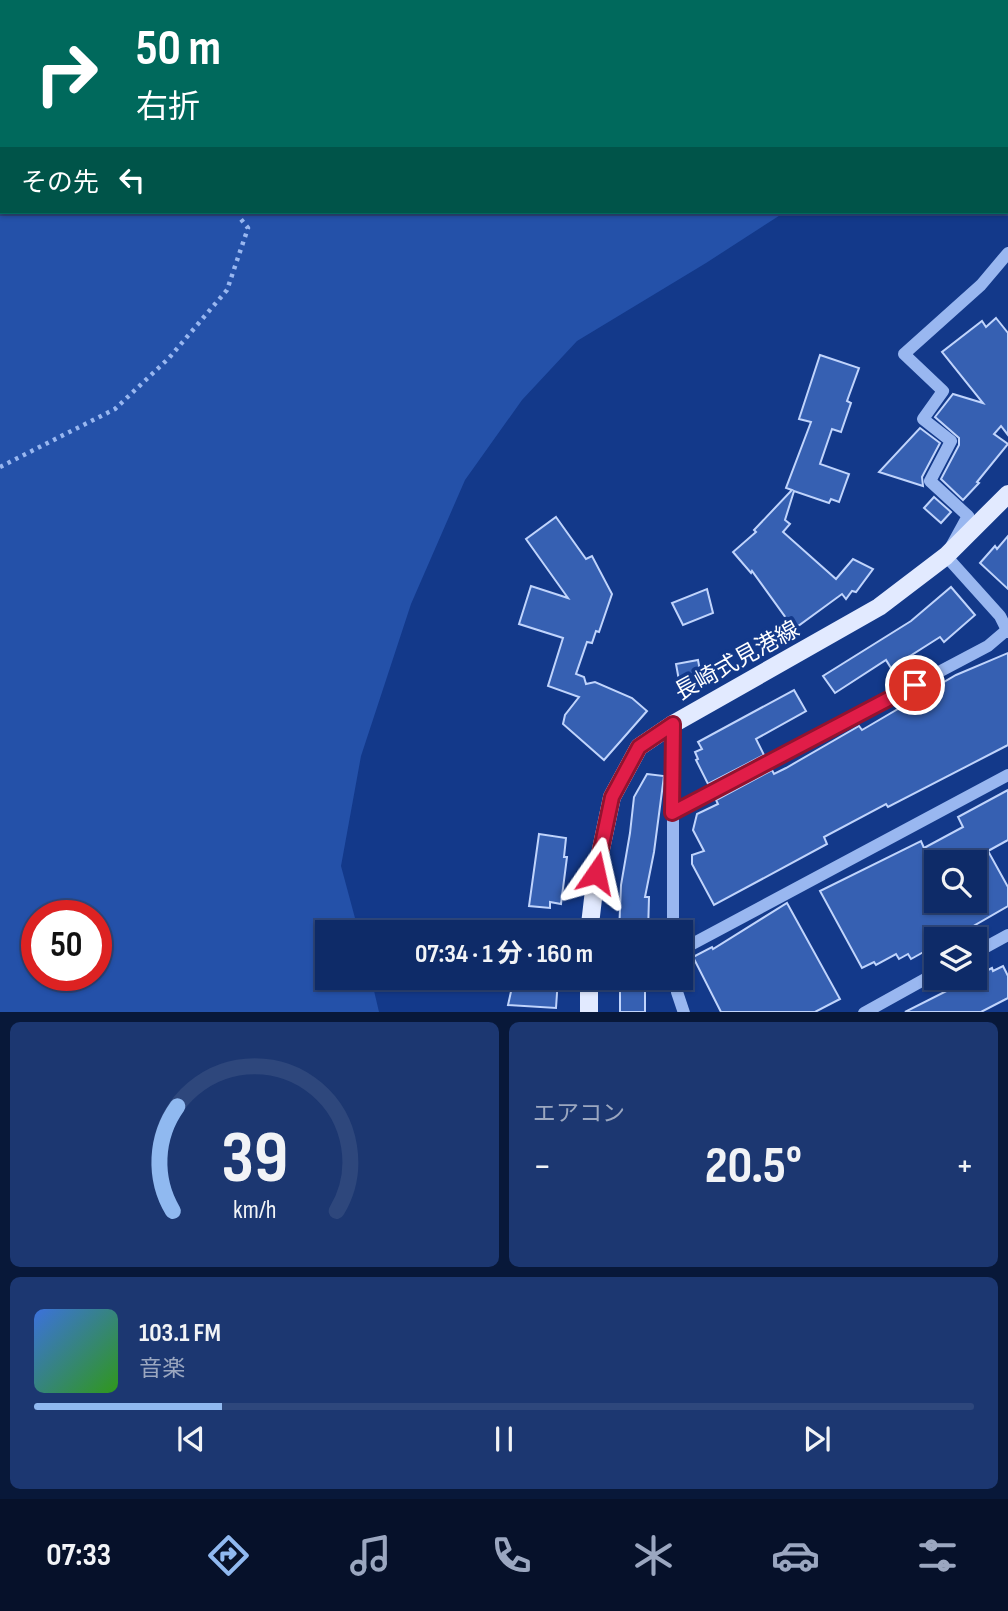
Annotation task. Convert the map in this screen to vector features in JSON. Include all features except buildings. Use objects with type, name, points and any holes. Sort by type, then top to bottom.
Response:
[{"type":"main road","name":"長崎式見港線","points":[[591,920],[596,873],[612,797],[639,747],[673,724],[879,607],[946,556],[1008,494]]},
{"type":"main road","points":[[589,990],[589,1012]]},
{"type":"street","points":[[672,813],[988,646],[1008,631],[1000,616],[946,556],[968,516],[930,481],[951,440],[923,419],[943,391],[904,354],[981,285],[1008,253]]},
{"type":"street","points":[[673,724],[673,920]]},
{"type":"street","points":[[693,944],[1008,775]]},
{"type":"street","points":[[987,946],[1008,935]]},
{"type":"street","points":[[866,1012],[924,980]]},
{"type":"street","points":[[677,990],[684,1012]]},
{"type":"path","points":[[0,467],[115,409],[169,358],[227,290],[248,228],[240,214]]},
{"type":"shaded area","points":[[0,214],[782,214],[577,341],[522,400],[465,480],[411,604],[361,756],[341,866],[356,920],[315,920],[315,990],[374,990],[379,1012],[0,1012]]},
{"type":"route","points":[[596,873],[612,797],[639,747],[673,724],[672,813],[915,685]]}]
